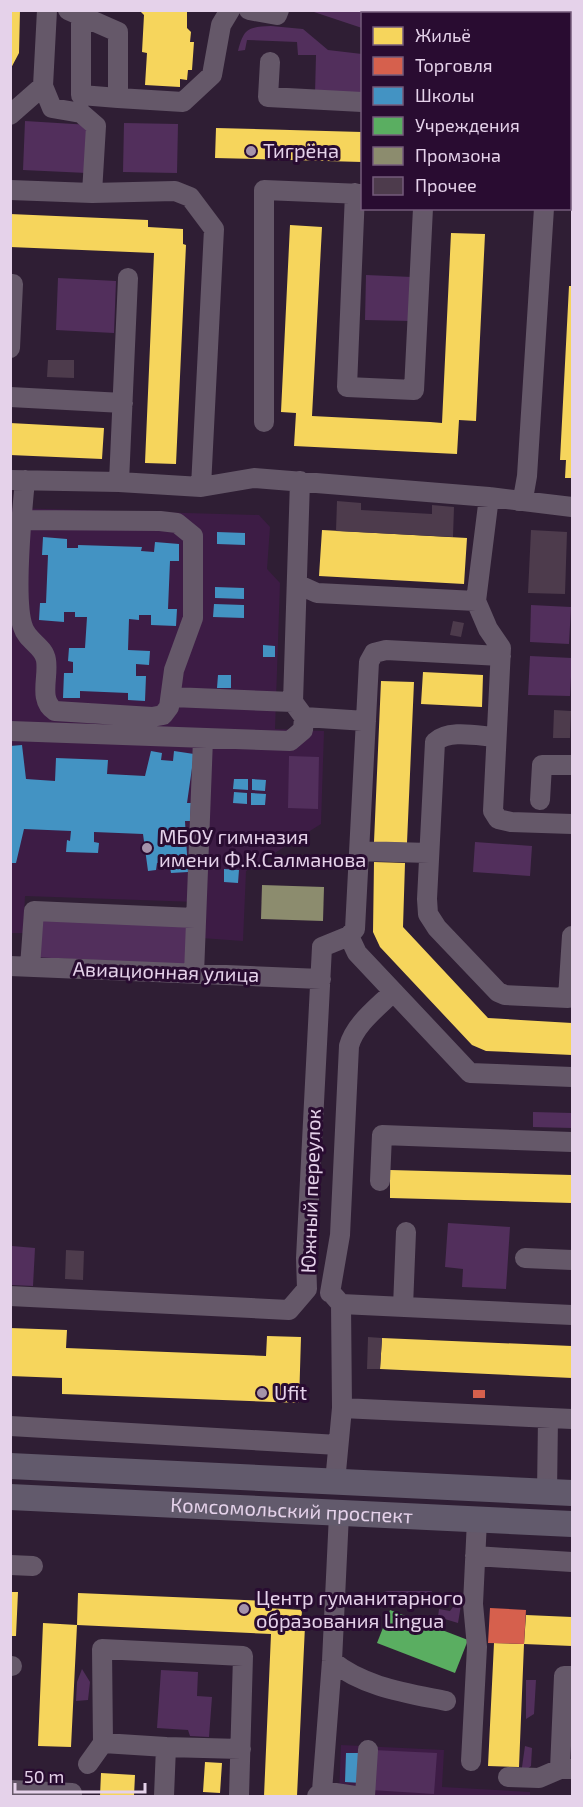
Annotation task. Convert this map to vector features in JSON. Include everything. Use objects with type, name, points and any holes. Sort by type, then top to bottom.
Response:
[{"type":"main road","name":"Комсомольский проспект","points":[[10,1466],[573,1493]]},
{"type":"main road","points":[[204,1507],[206,1475]]},
{"type":"main road","name":"Комсомольский проспект","points":[[10,1497],[573,1524]]},
{"type":"street","points":[[47,10],[43,87],[52,108],[81,113],[96,126],[92,193]]},
{"type":"street","points":[[118,98],[118,32],[75,13],[81,95],[118,98],[183,102],[212,75],[220,25],[230,10]]},
{"type":"street","points":[[249,10],[277,15],[279,10]]},
{"type":"street","points":[[270,62],[268,97],[361,102]]},
{"type":"street","points":[[10,115],[43,87]]},
{"type":"street","points":[[10,190],[92,193],[175,191],[190,197],[214,229],[201,487]]},
{"type":"street","points":[[264,422],[264,190],[359,194],[347,387],[414,390],[423,210]]},
{"type":"street","points":[[519,501],[524,493],[527,476],[544,210]]},
{"type":"street","points":[[119,482],[128,278]]},
{"type":"street","points":[[10,284],[13,284],[10,348]]},
{"type":"street","points":[[10,397],[123,403]]},
{"type":"street","points":[[22,520],[160,521],[177,523],[193,536],[192,618],[174,670],[169,707],[163,715],[152,717],[55,711],[49,707],[45,696],[46,658],[42,651],[30,641],[22,627],[19,609],[22,520],[18,480],[119,482],[201,487],[254,478],[489,497],[573,507]]},
{"type":"street","points":[[10,731],[290,741],[303,730],[298,709],[297,584],[300,481]]},
{"type":"street","points":[[489,497],[476,601],[488,629],[501,648],[493,811],[498,819],[511,822],[573,824]]},
{"type":"street","points":[[297,584],[316,594],[476,601]]},
{"type":"street","points":[[501,656],[386,650],[374,653],[369,662],[355,928],[349,936],[357,954],[470,1073],[573,1077]]},
{"type":"street","points":[[172,697],[298,709],[366,721]]},
{"type":"street","points":[[496,737],[453,735],[441,736],[435,742],[428,914],[437,928],[498,992],[514,996],[568,998],[573,936]]},
{"type":"street","points":[[194,974],[203,739]]},
{"type":"street","points":[[540,800],[542,765],[573,765]]},
{"type":"street","points":[[360,850],[429,852]]},
{"type":"street","points":[[20,966],[34,911],[195,918]]},
{"type":"street","name":"Южный переулок","points":[[349,936],[322,946],[306,1258],[307,1289],[336,1298],[403,1307],[573,1315]]},
{"type":"street","name":"Авиационная улица","points":[[20,966],[321,979]]},
{"type":"street","points":[[335,1482],[342,1408],[336,1298],[350,1046],[352,1036],[360,1025],[393,992]]},
{"type":"street","points":[[380,1180],[382,1135],[573,1142]]},
{"type":"street","points":[[403,1307],[406,1232]]},
{"type":"street","points":[[525,1258],[573,1260]]},
{"type":"street","points":[[10,1296],[289,1310],[307,1289]]},
{"type":"street","points":[[342,1408],[573,1419]]},
{"type":"street","points":[[547,1492],[548,1418]]},
{"type":"street","points":[[10,1426],[338,1445]]},
{"type":"street","points":[[339,1514],[332,1661],[320,1794],[354,1797]]},
{"type":"street","points":[[471,1761],[477,1647],[473,1604],[477,1520]]},
{"type":"street","points":[[476,1556],[573,1562]]},
{"type":"street","points":[[10,1565],[33,1566]]},
{"type":"street","points":[[88,1764],[103,1743],[102,1649],[243,1656],[239,1797]]},
{"type":"street","points":[[332,1661],[345,1671],[385,1688],[446,1701]]},
{"type":"street","points":[[508,1777],[539,1778],[566,1769],[564,1676],[573,1676]]},
{"type":"street","points":[[103,1743],[241,1749]]},
{"type":"street","points":[[164,1797],[166,1747]]},
{"type":"street","points":[[365,1797],[368,1750]]},
{"type":"street","points":[[10,1790],[72,1793],[72,1797]]},
{"type":"shaded area","points":[[428,10],[435,12],[361,12],[361,28],[311,11]]},
{"type":"shaded area","points":[[257,27],[303,29],[328,50],[361,54],[361,95],[315,94],[316,55],[298,55],[297,42],[247,40],[245,50],[238,51],[245,33]]},
{"type":"shaded area","points":[[25,121],[90,125],[87,173],[23,170]]},
{"type":"shaded area","points":[[124,123],[178,124],[177,173],[123,172]]},
{"type":"shaded area","points":[[366,275],[412,277],[411,321],[365,320]]},
{"type":"shaded area","points":[[58,278],[116,281],[114,333],[56,330]]},
{"type":"shaded area","points":[[11,508],[259,515],[270,527],[267,569],[280,583],[275,729],[324,731],[321,824],[246,871],[243,941],[201,938],[197,902],[25,896],[23,933],[11,933]]},
{"type":"shaded area","points":[[531,605],[571,607],[569,644],[530,642]]},
{"type":"shaded area","points":[[530,656],[572,658],[570,696],[528,695]]},
{"type":"shaded area","points":[[289,756],[319,757],[318,809],[288,808]]},
{"type":"shaded area","points":[[475,842],[532,846],[530,876],[473,872]]},
{"type":"shaded area","points":[[34,911],[195,918],[194,965],[31,957]]},
{"type":"shaded area","points":[[533,1112],[572,1113],[572,1128],[533,1127]]},
{"type":"shaded area","points":[[448,1223],[510,1227],[506,1289],[462,1287],[463,1269],[445,1267]]},
{"type":"shaded area","points":[[12,1246],[35,1248],[33,1286],[11,1285]]},
{"type":"shaded area","points":[[384,1591],[432,1591],[428,1601]]},
{"type":"shaded area","points":[[463,1593],[458,1623],[438,1617],[439,1609],[450,1611]]},
{"type":"shaded area","points":[[82,1669],[90,1682],[88,1700],[76,1701],[77,1682]]},
{"type":"shaded area","points":[[161,1670],[198,1672],[197,1696],[212,1697],[209,1737],[190,1736],[188,1730],[157,1728]]},
{"type":"shaded area","points":[[526,1680],[536,1680],[534,1714],[526,1719]]},
{"type":"shaded area","points":[[341,1745],[444,1750],[442,1787],[530,1792],[530,1796],[339,1796]]},
{"type":"shaded area","points":[[525,1746],[532,1748],[531,1766],[521,1774]]},
{"type":"shaded area","points":[[373,1750],[437,1753],[434,1794],[371,1790]]},
{"type":"building: Жильё","points":[[10,10],[20,10],[19,53],[10,70]]},
{"type":"building: Жильё","points":[[139,10],[187,10],[187,28],[191,32],[190,42],[194,42],[192,70],[188,70],[187,80],[180,79],[180,87],[145,85],[147,53],[142,52],[144,15]]},
{"type":"building: Жильё","points":[[216,128],[361,132],[361,162],[215,158]]},
{"type":"building: Жильё","points":[[10,214],[148,220],[148,227],[183,229],[183,244],[186,245],[176,464],[145,463],[154,253],[10,247]]},
{"type":"building: Жильё","points":[[290,225],[322,227],[312,416],[442,423],[451,233],[485,234],[476,421],[459,420],[457,454],[294,446],[296,413],[281,412]]},
{"type":"building: Жильё","points":[[569,286],[572,286],[572,478],[565,478],[566,460],[560,460]]},
{"type":"building: Жильё","points":[[10,423],[104,428],[102,459],[10,455]]},
{"type":"building: Жильё","points":[[322,530],[467,538],[464,584],[319,576]]},
{"type":"building: Жильё","points":[[423,672],[483,675],[482,707],[421,704]]},
{"type":"building: Жильё","points":[[381,681],[414,682],[407,843],[374,842]]},
{"type":"building: Жильё","points":[[374,862],[405,863],[403,927],[488,1018],[572,1023],[572,1055],[486,1051],[472,1045],[380,947],[373,932]]},
{"type":"building: Жильё","points":[[390,1170],[572,1175],[572,1203],[390,1198]]},
{"type":"building: Жильё","points":[[10,1328],[67,1330],[66,1348],[266,1356],[267,1336],[301,1337],[299,1403],[62,1394],[62,1378],[10,1376]]},
{"type":"building: Жильё","points":[[382,1338],[572,1346],[572,1378],[380,1369]]},
{"type":"building: Жильё","points":[[10,1592],[18,1592],[16,1636],[10,1636]]},
{"type":"building: Жильё","points":[[78,1593],[266,1601],[266,1608],[302,1610],[301,1626],[305,1626],[297,1796],[264,1796],[271,1634],[77,1625]]},
{"type":"building: Жильё","points":[[526,1615],[572,1617],[572,1646],[524,1644]]},
{"type":"building: Жильё","points":[[43,1623],[77,1625],[71,1747],[38,1746]]},
{"type":"building: Жильё","points":[[494,1643],[524,1644],[519,1767],[488,1766]]},
{"type":"building: Жильё","points":[[205,1762],[222,1763],[220,1793],[203,1792]]},
{"type":"building: Жильё","points":[[101,1773],[135,1775],[134,1796],[100,1796]]},
{"type":"building: Торговля","points":[[473,1390],[485,1390],[485,1398],[473,1398]]},
{"type":"building: Торговля","points":[[490,1608],[526,1610],[524,1644],[488,1643]]},
{"type":"building: Школы","points":[[217,532],[245,533],[245,545],[217,544]]},
{"type":"building: Школы","points":[[43,537],[67,539],[67,548],[78,548],[78,545],[142,547],[141,551],[154,552],[155,542],[179,544],[179,561],[170,561],[168,609],[177,609],[176,626],[151,625],[151,615],[139,615],[139,620],[129,619],[128,650],[150,651],[149,665],[136,664],[136,676],[146,676],[145,701],[128,700],[128,693],[80,691],[80,698],[63,698],[64,673],[73,673],[73,662],[68,661],[69,648],[85,648],[87,617],[75,617],[75,612],[64,612],[64,622],[39,620],[40,603],[46,603],[48,555],[42,555]]},
{"type":"building: Школы","points":[[215,587],[244,588],[244,599],[215,598]]},
{"type":"building: Школы","points":[[214,604],[244,605],[244,618],[213,617]]},
{"type":"building: Школы","points":[[263,645],[275,646],[275,657],[263,657]]},
{"type":"building: Школы","points":[[218,675],[231,675],[231,688],[217,688]]},
{"type":"building: Школы","points":[[22,745],[26,779],[55,781],[56,758],[108,760],[107,774],[145,776],[151,751],[162,753],[161,760],[173,761],[174,751],[194,754],[187,803],[191,803],[190,821],[185,821],[188,872],[171,873],[169,862],[157,863],[156,870],[148,871],[143,834],[94,832],[94,842],[99,843],[98,853],[66,852],[67,840],[70,841],[71,831],[24,829],[16,863],[10,863],[10,746]]},
{"type":"building: Школы","points":[[234,779],[248,779],[248,790],[233,789]]},
{"type":"building: Школы","points":[[252,779],[266,780],[265,791],[252,790]]},
{"type":"building: Школы","points":[[234,792],[247,793],[247,804],[233,803]]},
{"type":"building: Школы","points":[[251,793],[266,794],[265,805],[251,805]]},
{"type":"building: Школы","points":[[224,869],[239,870],[238,883],[224,882]]},
{"type":"building: Школы","points":[[346,1753],[363,1753],[362,1783],[345,1782]]},
{"type":"building: Учреждения","points":[[390,1610],[468,1640],[455,1673],[377,1643]]},
{"type":"building: Промзона","points":[[262,885],[324,887],[323,921],[261,919]]},
{"type":"building: Прочее","points":[[48,360],[74,360],[74,378],[47,377]]},
{"type":"building: Прочее","points":[[337,501],[361,503],[361,510],[432,514],[432,505],[454,507],[453,537],[336,531]]},
{"type":"building: Прочее","points":[[531,530],[567,532],[565,594],[528,593]]},
{"type":"building: Прочее","points":[[453,621],[464,623],[461,637],[450,635]]},
{"type":"building: Прочее","points":[[554,710],[571,711],[570,738],[553,738]]},
{"type":"building: Прочее","points":[[66,1250],[84,1251],[83,1280],[65,1279]]},
{"type":"building: Прочее","points":[[368,1337],[382,1338],[380,1369],[367,1369]]},
{"type":"place","name":"Тигрёна","points":[[251,151]]},
{"type":"place","name":"МБОУ гимназия имени Ф.К.Салманова","points":[[147,848]]},
{"type":"place","name":"Ufit","points":[[262,1393]]},
{"type":"place","name":"Центр гуманитарного образования Lingua","points":[[244,1609]]}]
